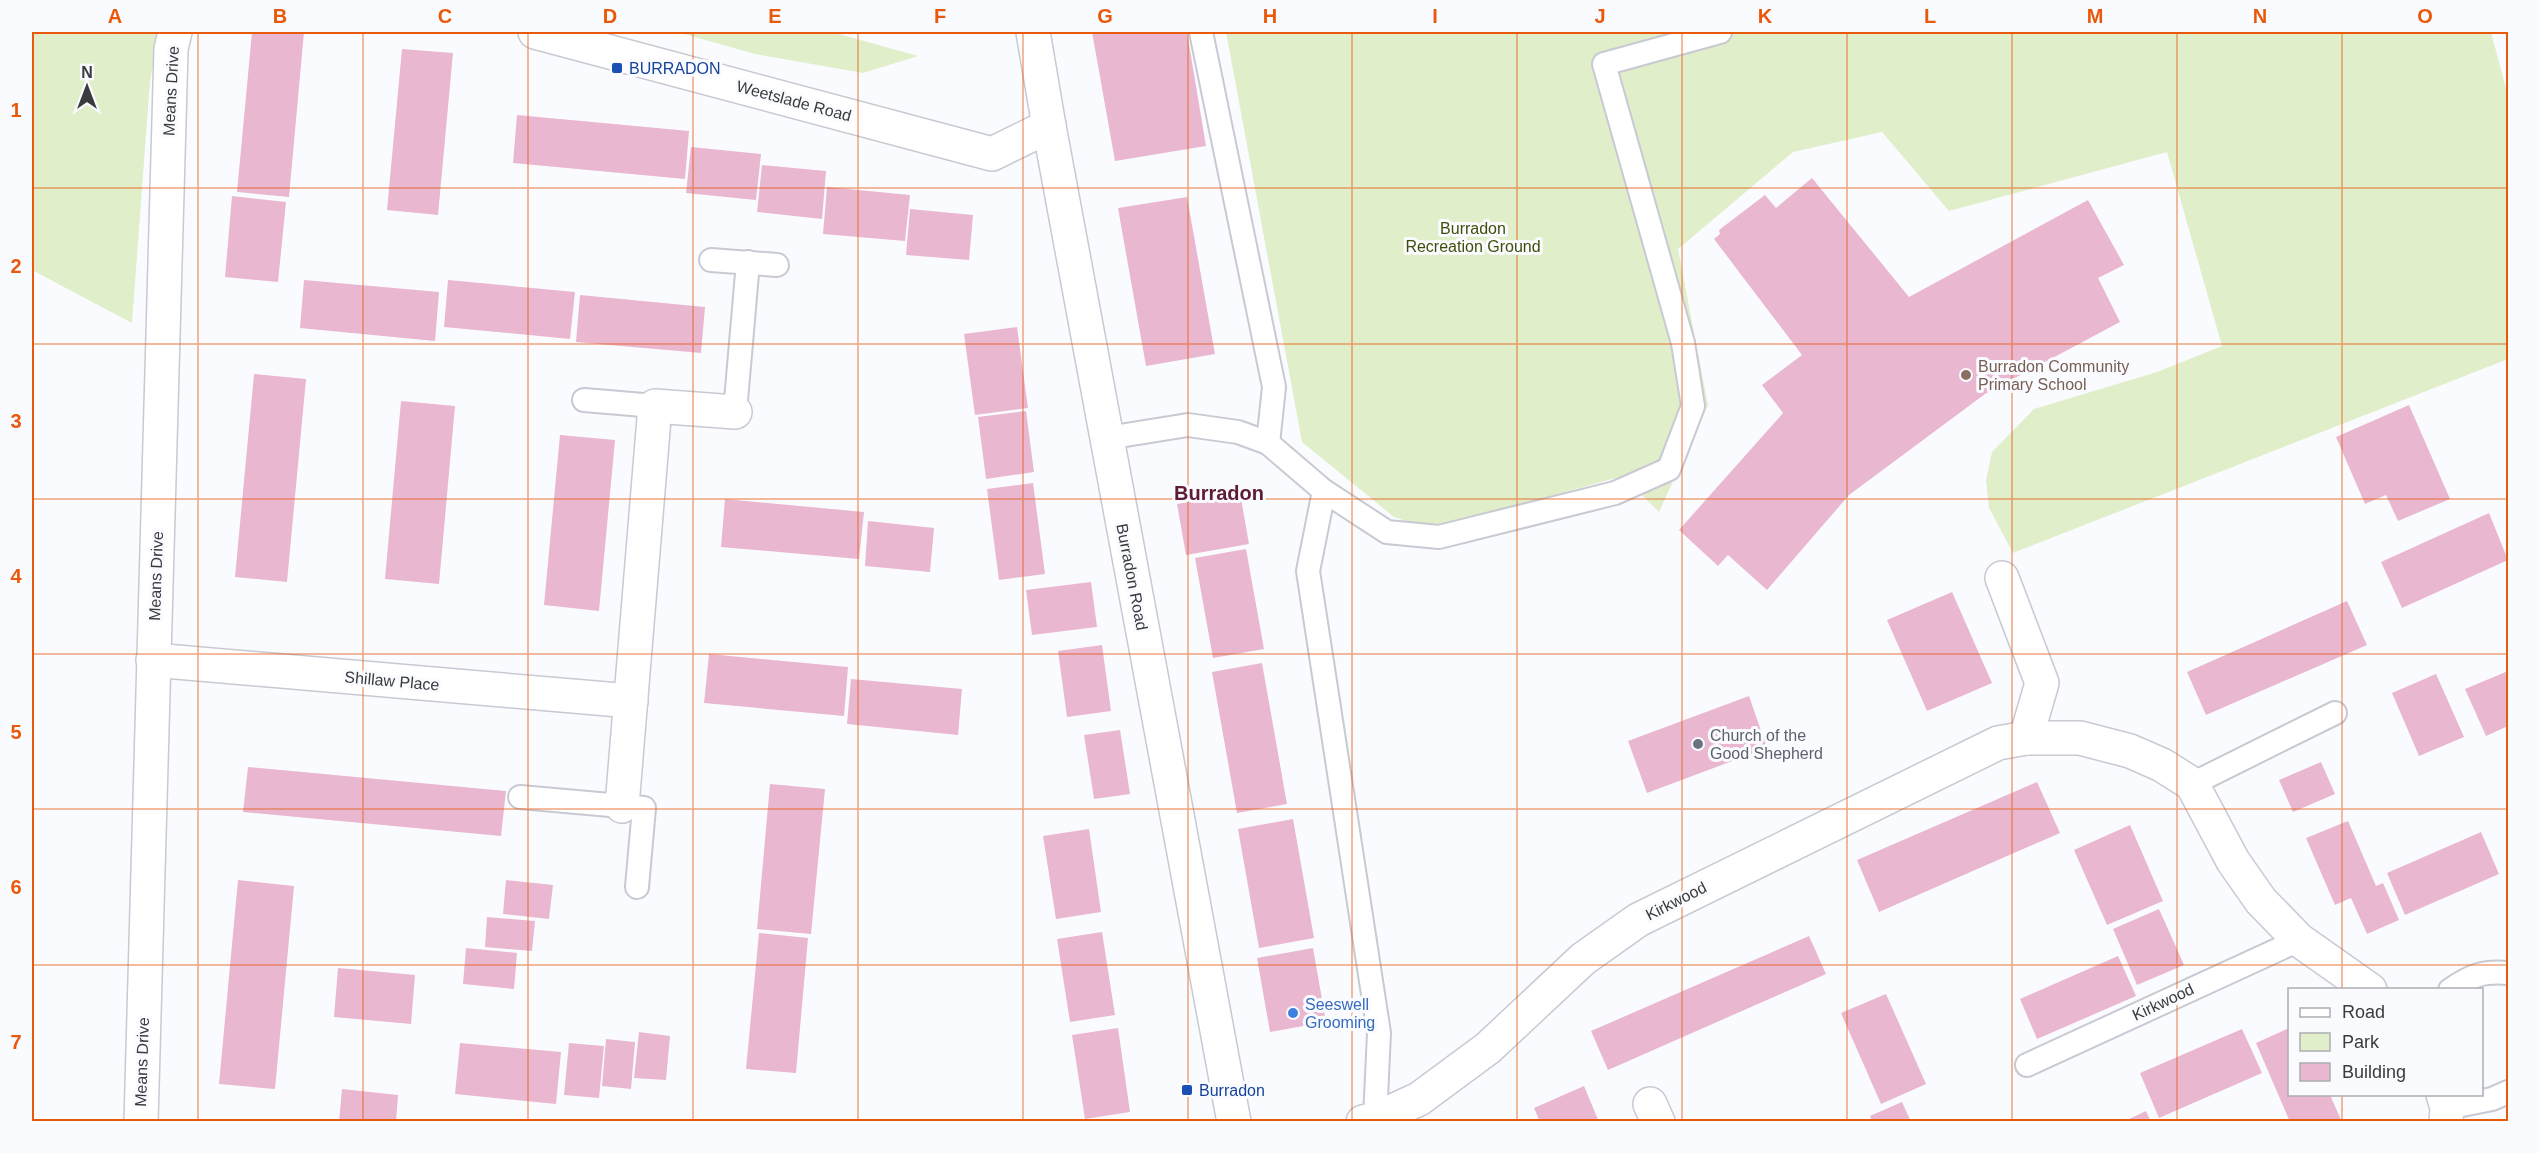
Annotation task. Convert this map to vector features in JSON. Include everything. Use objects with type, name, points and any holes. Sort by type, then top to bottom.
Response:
[{"type":"street","name":"Means Drive","points":[[141,1122],[171,61],[176,32]]},
{"type":"street","name":"Weetslade Road","points":[[535,32],[992,154],[1048,126]]},
{"type":"street","name":"Burradon Road","points":[[1033,32],[1048,126],[1234,1122]]},
{"type":"street","points":[[622,806],[656,406],[735,412]]},
{"type":"street","points":[[2002,578],[2042,683],[2026,738]]},
{"type":"street","name":"Shillaw Place","points":[[153,660],[631,701]]},
{"type":"street","name":"Kirkwood","points":[[1369,1120],[1428,1110],[1488,1048],[1582,959],[1638,920],[1998,743],[2026,738],[2080,738],[2130,751],[2162,765],[2192,784],[2233,861],[2261,901],[2299,940],[2367,988]]},
{"type":"lane","points":[[1201,32],[1274,387],[1268,443]]},
{"type":"lane","points":[[1107,438],[1188,425],[1238,432],[1268,443],[1324,491],[1387,532],[1439,537],[1615,493],[1669,469],[1693,406],[1683,343],[1604,64],[1720,32]]},
{"type":"lane","points":[[711,260],[777,265]]},
{"type":"lane","points":[[735,412],[748,262]]},
{"type":"lane","points":[[584,400],[656,406]]},
{"type":"lane","points":[[1324,491],[1308,571],[1378,1033],[1369,1120]]},
{"type":"lane","points":[[2192,784],[2335,713]]},
{"type":"lane","points":[[520,797],[644,808],[637,887]]},
{"type":"lane","name":"Kirkwood","points":[[2027,1065],[2299,940]]},
{"type":"lane","points":[[2453,988],[2466,979],[2486,972],[2508,973]]},
{"type":"lane","points":[[2445,1108],[2492,1100],[2508,1092]]},
{"type":"green space","points":[[32,32],[159,32],[150,81],[132,323],[32,270]]},
{"type":"green space","points":[[677,32],[832,32],[918,56],[863,73],[755,54]]},
{"type":"green space","name":"Burradon Recreation Ground","points":[[1226,32],[2491,32],[2508,96],[2508,359],[2013,553],[1989,508],[1986,480],[1992,452],[2034,409],[2157,372],[2222,346],[2167,152],[1949,211],[1882,132],[1793,152],[1678,249],[1708,405],[1659,512],[1623,476],[1430,529],[1394,517],[1302,442]]},
{"type":"building","points":[[252,32],[304,32],[289,197],[237,192]]},
{"type":"building","points":[[1092,32],[1187,32],[1206,146],[1115,161]]},
{"type":"building","points":[[402,49],[453,53],[438,215],[387,210]]},
{"type":"building","points":[[517,115],[689,131],[685,179],[513,163]]},
{"type":"building","points":[[691,147],[761,154],[756,200],[686,193]]},
{"type":"building","points":[[762,165],[826,171],[822,219],[757,212]]},
{"type":"building","points":[[1812,178],[1909,297],[2088,200],[2124,265],[2098,278],[2120,322],[1985,394],[1849,495],[1767,590],[1728,555],[1718,566],[1679,530],[1783,413],[1762,385],[1802,355],[1714,239],[1720,234],[1719,230],[1765,195],[1776,208]]},
{"type":"building","points":[[827,187],[910,195],[905,241],[823,234]]},
{"type":"building","points":[[232,196],[286,202],[278,282],[225,277]]},
{"type":"building","points":[[1187,197],[1215,354],[1146,366],[1118,208]]},
{"type":"building","points":[[910,209],[973,215],[969,260],[906,255]]},
{"type":"building","points":[[304,280],[439,292],[435,341],[300,328]]},
{"type":"building","points":[[448,280],[575,292],[570,339],[444,327]]},
{"type":"building","points":[[580,295],[705,307],[701,353],[576,342]]},
{"type":"building","points":[[1017,327],[1028,408],[975,415],[964,334]]},
{"type":"building","points":[[254,374],[306,379],[287,582],[235,577]]},
{"type":"building","points":[[401,401],[455,406],[439,584],[385,579]]},
{"type":"building","points":[[2409,405],[2450,499],[2398,521],[2386,495],[2365,504],[2336,437]]},
{"type":"building","points":[[1026,411],[1034,472],[986,479],[978,417]]},
{"type":"building","points":[[560,435],[615,440],[599,611],[544,605]]},
{"type":"building","points":[[1033,483],[1045,574],[999,580],[987,489]]},
{"type":"building","points":[[1240,493],[1249,544],[1186,555],[1177,504]]},
{"type":"building","points":[[725,499],[864,512],[859,559],[721,547]]},
{"type":"building","points":[[2489,513],[2508,560],[2402,608],[2381,562]]},
{"type":"building","points":[[868,521],[934,528],[930,572],[865,566]]},
{"type":"building","points":[[1246,549],[1264,649],[1213,658],[1195,558]]},
{"type":"building","points":[[1091,582],[1097,627],[1032,635],[1026,590]]},
{"type":"building","points":[[1952,592],[1992,683],[1927,711],[1887,620]]},
{"type":"building","points":[[2347,601],[2367,645],[2206,715],[2187,672]]},
{"type":"building","points":[[1102,645],[1111,711],[1067,717],[1058,651]]},
{"type":"building","points":[[709,654],[848,667],[844,716],[704,703]]},
{"type":"building","points":[[1262,663],[1287,804],[1237,813],[1212,672]]},
{"type":"building","points":[[2508,671],[2508,726],[2486,736],[2465,689]]},
{"type":"building","points":[[2436,674],[2464,737],[2419,756],[2392,693]]},
{"type":"building","points":[[851,679],[962,689],[958,735],[847,724]]},
{"type":"building","name":"Church of the Good Shepherd","points":[[1749,696],[1767,748],[1647,793],[1628,741]]},
{"type":"building","points":[[1120,730],[1130,794],[1094,799],[1084,735]]},
{"type":"building","points":[[2321,762],[2335,794],[2293,812],[2279,780]]},
{"type":"building","points":[[248,767],[506,791],[501,836],[243,812]]},
{"type":"building","points":[[2037,782],[2060,833],[1879,912],[1857,860]]},
{"type":"building","points":[[770,784],[825,789],[811,934],[757,929]]},
{"type":"building","points":[[1293,819],[1314,938],[1259,948],[1238,829]]},
{"type":"building","points":[[2348,821],[2376,886],[2383,883],[2399,920],[2367,934],[2351,898],[2335,905],[2306,838]]},
{"type":"building","points":[[2130,825],[2163,901],[2107,925],[2074,850]]},
{"type":"building","points":[[1089,829],[1101,912],[1056,919],[1043,836]]},
{"type":"building","points":[[2481,832],[2499,874],[2405,915],[2387,873]]},
{"type":"building","points":[[238,880],[294,886],[275,1089],[219,1084]]},
{"type":"building","points":[[506,880],[553,885],[549,919],[503,914]]},
{"type":"building","points":[[2159,909],[2184,965],[2137,985],[2113,929]]},
{"type":"building","points":[[487,917],[535,921],[532,951],[485,947]]},
{"type":"building","points":[[1102,932],[1115,1015],[1070,1022],[1057,939]]},
{"type":"building","points":[[759,933],[808,938],[796,1073],[746,1069]]},
{"type":"building","points":[[1809,936],[1826,974],[1608,1070],[1591,1031]]},
{"type":"building","points":[[466,948],[517,953],[514,989],[463,984]]},
{"type":"building","points":[[1313,948],[1326,1022],[1270,1032],[1257,958]]},
{"type":"building","points":[[2118,956],[2136,996],[2037,1039],[2020,999]]},
{"type":"building","points":[[338,968],[415,975],[411,1024],[334,1017]]},
{"type":"building","points":[[1886,994],[1926,1084],[1881,1104],[1841,1013]]},
{"type":"building","points":[[1118,1028],[1130,1112],[1085,1119],[1072,1035]]},
{"type":"building","points":[[2288,1028],[2288,1096],[2330,1096],[2342,1122],[2290,1122],[2256,1043]]},
{"type":"building","points":[[2242,1029],[2262,1073],[2159,1118],[2140,1073]]},
{"type":"building","points":[[639,1032],[670,1036],[666,1080],[634,1078]]},
{"type":"building","points":[[606,1039],[635,1042],[631,1089],[602,1086]]},
{"type":"building","points":[[460,1043],[561,1052],[556,1104],[455,1094]]},
{"type":"building","points":[[569,1043],[604,1046],[599,1098],[564,1095]]},
{"type":"building","points":[[1584,1086],[1599,1122],[1540,1122],[1534,1108]]},
{"type":"building","points":[[342,1089],[398,1095],[396,1122],[339,1122]]},
{"type":"building","points":[[1902,1102],[1911,1122],[1872,1122],[1870,1116]]},
{"type":"building","points":[[2146,1111],[2151,1122],[2123,1122]]},
{"type":"place","name":"BURRADON","points":[[617,68]]},
{"type":"place","name":"Burradon Community Primary School","points":[[1966,375]]},
{"type":"place","name":"Church of the Good Shepherd","points":[[1698,744]]},
{"type":"place","name":"Seeswell Grooming","points":[[1293,1013]]},
{"type":"place","name":"Burradon","points":[[1187,1090]]},
{"type":"district","name":"Burradon","points":[[1219,493]]}]
